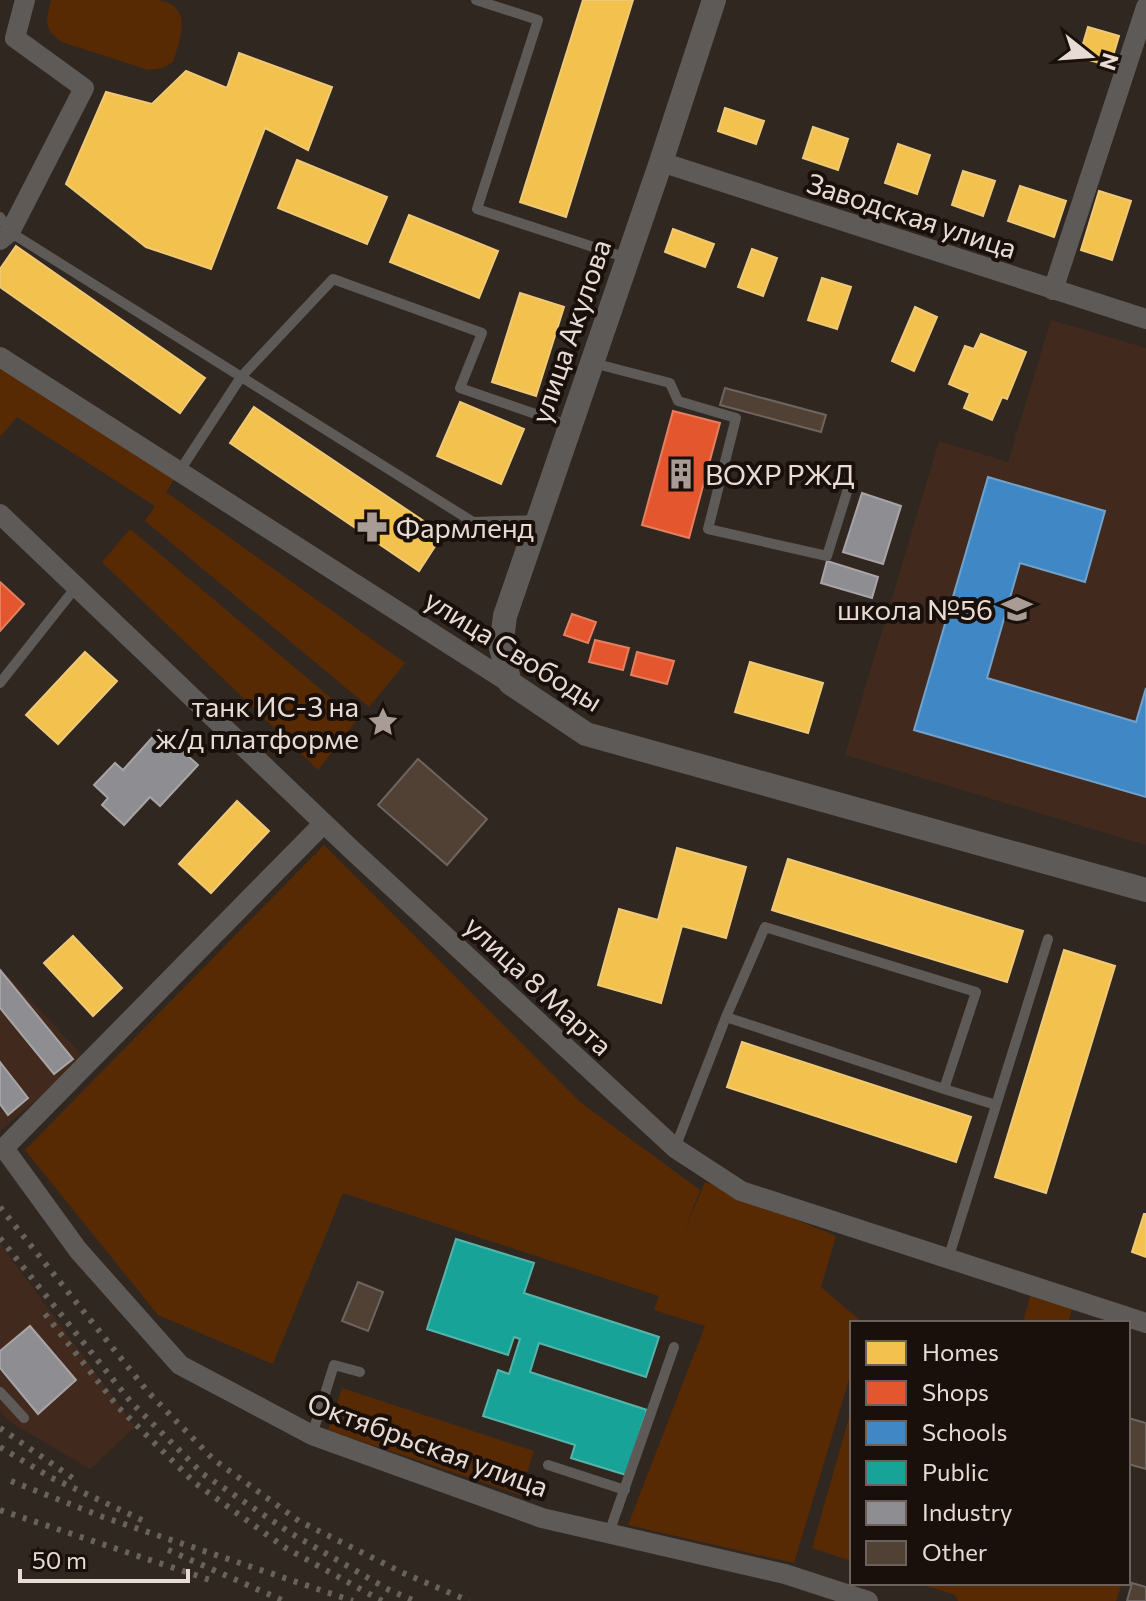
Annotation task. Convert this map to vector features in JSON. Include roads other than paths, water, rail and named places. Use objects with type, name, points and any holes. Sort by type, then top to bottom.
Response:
[{"type":"street","points":[[3,230],[84,88],[15,38],[25,0]]},
{"type":"street","name":"улица Акулова","points":[[510,683],[501,648],[505,616],[714,0]]},
{"type":"street","points":[[1053,290],[1146,7]]},
{"type":"street","name":"Заводская улица","points":[[661,162],[1146,319]]},
{"type":"street","name":"улица Свободы","points":[[0,357],[586,734],[1146,890]]},
{"type":"street","name":"улица 8 Марта","points":[[0,514],[324,823],[675,1148],[741,1191],[1146,1323]]},
{"type":"street","name":"Октябрьская улица","points":[[324,823],[4,1148],[78,1250],[180,1365],[312,1435],[542,1518],[785,1574],[868,1601]]},
{"type":"lane","points":[[476,0],[538,20],[477,209],[627,258]]},
{"type":"lane","points":[[3,230],[473,522],[538,520]]},
{"type":"lane","points":[[179,472],[241,377],[333,279],[482,333],[460,388],[570,426]]},
{"type":"lane","points":[[591,363],[670,383],[678,401],[736,418],[708,529],[827,556],[847,492]]},
{"type":"lane","points":[[0,683],[76,587]]},
{"type":"lane","points":[[675,1148],[765,927],[976,992],[944,1089]]},
{"type":"lane","points":[[948,1259],[1048,939]]},
{"type":"lane","points":[[726,1017],[996,1105]]},
{"type":"lane","points":[[609,1533],[674,1347]]},
{"type":"lane","points":[[312,1435],[334,1365],[360,1372]]},
{"type":"lane","points":[[0,1392],[24,1418]]},
{"type":"lane","points":[[548,1465],[625,1490]]},
{"type":"railway","points":[[0,1207],[148,1392],[213,1459],[299,1521],[401,1572],[469,1601]]},
{"type":"railway","points":[[0,1238],[131,1402],[203,1474],[292,1534],[389,1590],[415,1601]]},
{"type":"railway","points":[[45,1314],[118,1407],[195,1483],[284,1547],[382,1601]]},
{"type":"railway","points":[[0,1428],[77,1481]]},
{"type":"railway","points":[[0,1447],[50,1477],[144,1521]]},
{"type":"railway","points":[[11,1481],[103,1517],[353,1601]]},
{"type":"railway","points":[[0,1510],[213,1581]]},
{"type":"railway","points":[[168,1550],[284,1601]]},
{"type":"place","name":"ВОХР РЖД","points":[[681,474]]},
{"type":"place","name":"Фармленд","points":[[372,527]]},
{"type":"place","name":"школа №56","points":[[1017,609]]},
{"type":"place","name":"танк ИС-3 на ж/д платформе","points":[[383,722]]}]
